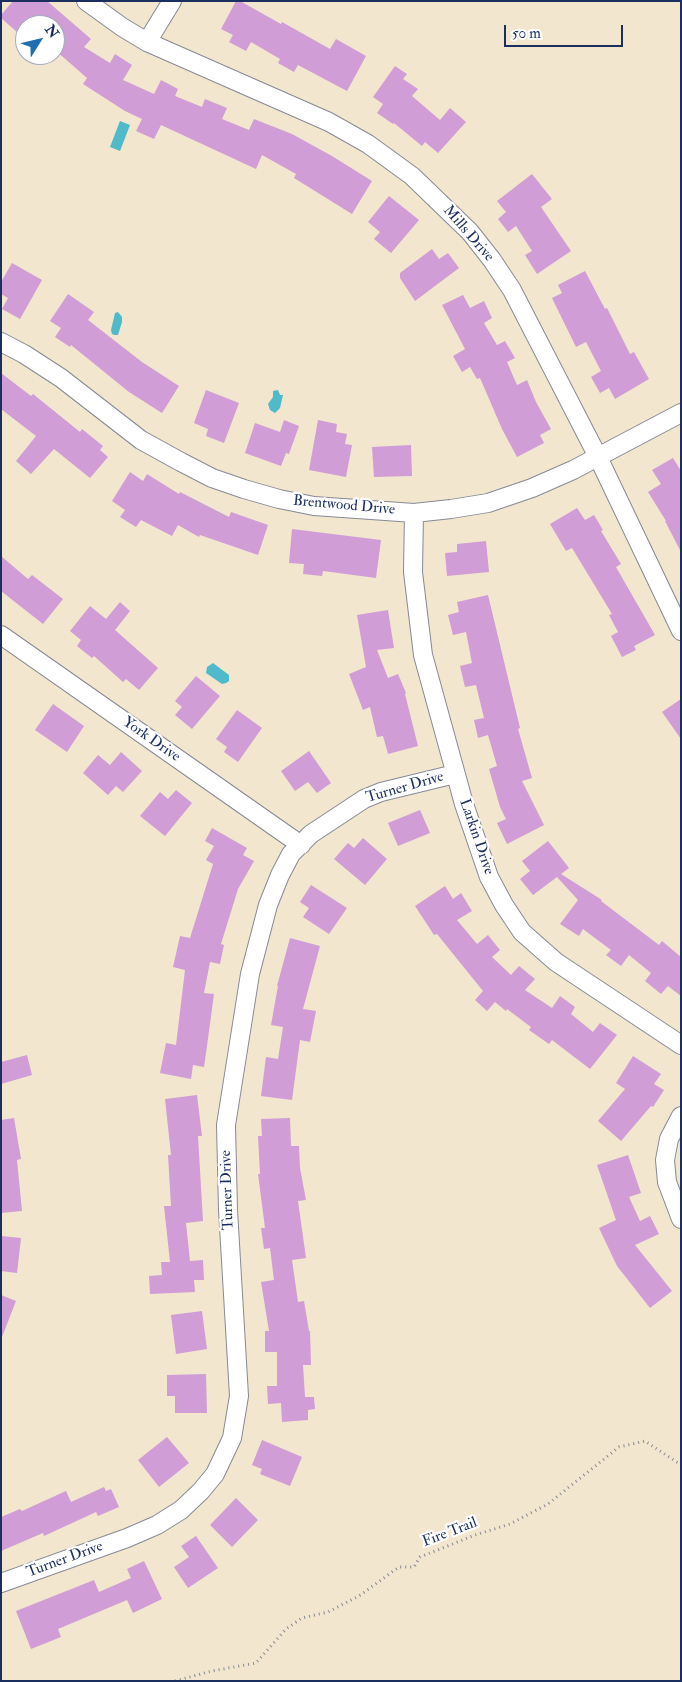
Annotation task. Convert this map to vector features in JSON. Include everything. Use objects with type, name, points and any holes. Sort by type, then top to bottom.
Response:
[{"type":"street","name":"Mills Drive","points":[[86,1],[147,42],[336,126],[368,144],[412,176],[470,232],[512,290],[598,457],[681,631]]},
{"type":"street","points":[[147,42],[172,1]]},
{"type":"street","name":"Brentwood Drive","points":[[1,342],[24,354],[61,378],[141,440],[181,462],[212,478],[279,500],[314,506],[414,512],[488,503],[532,488],[598,457],[681,413]]},
{"type":"street","name":"Larkin Drive","points":[[414,512],[413,572],[423,655],[455,774],[489,877],[504,905],[522,932],[556,962],[681,1045]]},
{"type":"street","name":"York Drive","points":[[1,634],[301,845]]},
{"type":"street","name":"Turner Drive","points":[[1,1583],[127,1538],[157,1525],[182,1510],[215,1474],[230,1444],[239,1396],[228,1210],[226,1125],[252,965],[268,905],[291,854],[311,834],[364,799],[381,792],[455,774]]},
{"type":"street","points":[[681,1116],[669,1139],[665,1160],[667,1182],[681,1218]]},
{"type":"path","name":"Fire Trail","points":[[174,1681],[212,1671],[256,1663],[286,1629],[302,1618],[328,1612],[360,1596],[399,1567],[414,1567],[420,1556],[510,1524],[548,1504],[619,1447],[645,1441],[681,1465]]},
{"type":"water","points":[[120,121],[130,125],[120,151],[110,147]]},
{"type":"water","points":[[118,312],[122,317],[122,322],[118,335],[115,335],[112,334],[111,330],[115,313]]},
{"type":"water","points":[[278,390],[280,395],[283,395],[280,408],[275,413],[270,410],[268,404],[273,397],[273,391]]},
{"type":"water","points":[[213,663],[229,675],[229,681],[222,684],[206,673],[207,667]]},
{"type":"building","points":[[13,1],[47,1],[63,15],[15,15],[15,30],[1,18],[1,15]]},
{"type":"building","points":[[236,1],[240,1],[281,24],[282,22],[330,49],[336,39],[366,56],[347,91],[298,65],[294,72],[278,63],[280,59],[251,42],[246,51],[229,42],[233,35],[221,29]]},
{"type":"building","points":[[65,17],[91,39],[84,47],[110,63],[115,54],[132,65],[123,80],[154,94],[161,80],[178,89],[175,96],[202,107],[205,99],[227,108],[222,119],[249,130],[254,119],[292,134],[372,181],[352,214],[294,178],[296,174],[262,155],[256,169],[161,125],[154,139],[136,131],[142,119],[125,111],[83,84],[87,78],[65,59]]},
{"type":"building","points":[[395,66],[407,74],[403,79],[418,89],[412,96],[440,120],[450,108],[466,122],[438,153],[425,142],[422,146],[394,123],[377,113],[383,104],[373,97]]},
{"type":"building","points":[[532,174],[552,199],[541,207],[571,251],[537,274],[525,255],[532,251],[516,226],[508,232],[498,219],[506,212],[497,201]]},
{"type":"building","points":[[389,196],[419,220],[391,253],[374,239],[380,232],[368,222]]},
{"type":"building","points":[[432,249],[439,259],[448,253],[459,268],[415,301],[400,278],[400,273]]},
{"type":"building","points":[[12,263],[42,280],[20,319],[2,309],[8,298],[1,294],[1,282]]},
{"type":"building","points":[[585,271],[605,309],[607,308],[630,354],[634,352],[649,379],[615,399],[609,388],[600,393],[591,377],[601,371],[586,342],[576,347],[552,298],[562,293],[558,285]]},
{"type":"building","points":[[68,294],[94,312],[88,320],[142,362],[179,386],[162,413],[129,392],[71,345],[70,347],[55,337],[61,328],[50,321]]},
{"type":"building","points":[[463,295],[470,308],[484,301],[492,318],[484,323],[497,345],[505,341],[515,358],[507,362],[517,385],[527,380],[536,402],[551,429],[540,435],[544,443],[517,457],[502,429],[480,378],[477,379],[470,367],[462,372],[453,356],[465,349],[442,305]]},
{"type":"building","points":[[1,373],[31,396],[33,394],[80,432],[82,429],[103,446],[100,450],[108,457],[90,478],[54,449],[31,474],[16,461],[36,436],[1,409]]},
{"type":"building","points":[[206,390],[239,403],[224,443],[206,436],[208,429],[194,423]]},
{"type":"building","points":[[284,420],[299,426],[289,454],[286,453],[281,466],[245,453],[255,423],[280,432]]},
{"type":"building","points":[[318,420],[337,424],[336,432],[347,434],[345,444],[352,445],[346,477],[309,470]]},
{"type":"building","points":[[411,445],[412,476],[374,477],[372,447]]},
{"type":"building","points":[[673,458],[681,471],[681,552],[666,521],[648,492],[661,484],[652,470]]},
{"type":"building","points":[[130,472],[143,481],[147,474],[179,494],[180,492],[229,517],[231,512],[268,525],[258,555],[200,535],[199,537],[178,525],[172,536],[141,520],[136,527],[120,517],[125,510],[112,501]]},
{"type":"building","points":[[577,508],[585,520],[594,515],[603,530],[601,531],[621,564],[616,567],[655,635],[634,646],[636,650],[622,657],[611,636],[618,632],[609,615],[612,614],[572,548],[566,551],[550,524]]},
{"type":"building","points":[[292,529],[381,540],[376,578],[323,571],[322,576],[303,574],[304,564],[289,563]]},
{"type":"building","points":[[486,541],[489,572],[447,576],[445,553],[457,552],[457,544]]},
{"type":"building","points":[[1,556],[28,579],[32,575],[63,599],[43,624],[1,591]]},
{"type":"building","points":[[488,595],[520,728],[518,729],[532,778],[522,781],[544,825],[507,844],[497,823],[506,819],[500,807],[489,769],[497,766],[488,735],[478,738],[474,720],[484,718],[476,685],[465,687],[460,666],[472,663],[466,632],[453,635],[448,615],[459,612],[457,602]]},
{"type":"building","points":[[120,602],[130,611],[115,630],[158,668],[139,690],[126,679],[123,682],[94,656],[92,658],[77,646],[81,640],[70,631],[90,606],[106,619]]},
{"type":"building","points":[[388,610],[394,648],[377,650],[388,678],[398,674],[406,693],[418,746],[388,754],[383,736],[377,737],[370,707],[363,710],[349,674],[366,667],[357,615]]},
{"type":"building","points":[[196,676],[220,696],[192,729],[175,715],[182,707],[175,701]]},
{"type":"building","points":[[681,699],[681,739],[662,712]]},
{"type":"building","points":[[53,704],[84,726],[67,752],[35,730]]},
{"type":"building","points":[[237,710],[262,728],[238,762],[224,752],[227,747],[216,739]]},
{"type":"building","points":[[309,751],[331,783],[317,793],[308,782],[295,791],[281,771]]},
{"type":"building","points":[[121,752],[142,771],[123,792],[116,786],[108,795],[83,773],[98,755],[110,765]]},
{"type":"building","points":[[176,790],[192,803],[165,836],[140,816],[160,792],[168,799]]},
{"type":"building","points":[[420,810],[430,833],[398,846],[388,823]]},
{"type":"building","points":[[212,828],[247,848],[243,855],[254,861],[238,889],[221,944],[224,945],[220,964],[210,962],[204,993],[214,994],[204,1067],[193,1065],[191,1079],[160,1073],[166,1043],[176,1045],[185,970],[173,967],[180,936],[190,938],[213,864],[206,860],[214,846],[205,841]]},
{"type":"building","points":[[363,838],[387,859],[365,885],[334,859],[348,843],[354,848]]},
{"type":"building","points":[[548,841],[569,868],[561,874],[602,900],[659,945],[662,941],[681,957],[681,996],[668,986],[661,994],[645,981],[651,973],[629,955],[621,966],[606,955],[611,950],[583,929],[579,936],[560,924],[578,900],[557,877],[533,895],[520,879],[530,871],[522,861]]},
{"type":"building","points":[[311,885],[347,908],[329,934],[303,917],[309,908],[300,902]]},
{"type":"building","points":[[445,886],[453,899],[461,893],[472,911],[457,920],[477,944],[488,935],[500,950],[492,957],[511,975],[519,966],[535,979],[525,990],[552,1008],[560,996],[575,1007],[571,1014],[593,1032],[600,1023],[617,1035],[590,1069],[552,1040],[549,1044],[529,1030],[531,1027],[507,1009],[506,1011],[495,1002],[487,1011],[475,1000],[483,991],[437,934],[434,935],[415,906]]},
{"type":"building","points":[[290,938],[320,946],[303,1009],[316,1011],[310,1042],[300,1040],[292,1100],[261,1096],[266,1057],[278,1059],[283,1027],[271,1025],[277,986]]},
{"type":"building","points":[[27,1055],[32,1075],[1,1084],[1,1062]]},
{"type":"building","points":[[633,1056],[661,1074],[654,1084],[664,1090],[653,1107],[651,1106],[621,1141],[598,1121],[625,1089],[616,1083]]},
{"type":"building","points":[[197,1095],[202,1136],[198,1136],[203,1221],[186,1223],[190,1261],[203,1260],[204,1280],[194,1280],[195,1292],[150,1294],[149,1276],[162,1275],[161,1262],[170,1262],[164,1206],[171,1206],[168,1155],[171,1155],[165,1099]]},
{"type":"building","points":[[14,1118],[21,1159],[17,1160],[22,1211],[1,1213],[1,1120]]},
{"type":"building","points":[[290,1118],[291,1146],[299,1146],[300,1168],[306,1200],[298,1201],[306,1258],[292,1260],[298,1302],[304,1301],[310,1331],[311,1365],[303,1365],[305,1397],[314,1397],[315,1409],[308,1410],[308,1420],[282,1422],[281,1403],[268,1404],[267,1386],[277,1386],[277,1352],[265,1352],[265,1331],[269,1331],[261,1282],[274,1280],[270,1248],[264,1249],[261,1228],[265,1228],[258,1174],[260,1174],[258,1136],[262,1136],[261,1119]]},
{"type":"building","points":[[628,1155],[641,1193],[629,1197],[640,1221],[650,1216],[659,1234],[635,1245],[672,1291],[650,1308],[617,1266],[599,1228],[616,1220],[597,1165]]},
{"type":"building","points":[[1,1236],[21,1238],[17,1273],[1,1271]]},
{"type":"building","points":[[1,1295],[16,1301],[2,1337],[1,1337]]},
{"type":"building","points":[[202,1311],[207,1349],[176,1354],[171,1315]]},
{"type":"building","points":[[206,1374],[207,1413],[175,1413],[175,1396],[167,1396],[167,1375]]},
{"type":"building","points":[[167,1437],[189,1463],[159,1487],[138,1460]]},
{"type":"building","points":[[262,1440],[302,1457],[290,1486],[260,1474],[262,1469],[252,1465]]},
{"type":"building","points":[[104,1487],[106,1491],[111,1489],[119,1507],[98,1516],[96,1512],[44,1536],[43,1533],[1,1551],[1,1517],[20,1509],[22,1511],[66,1491],[71,1502]]},
{"type":"building","points":[[236,1498],[258,1520],[232,1547],[210,1525]]},
{"type":"building","points":[[196,1536],[218,1568],[188,1588],[174,1567],[189,1557],[181,1546]]},
{"type":"building","points":[[144,1561],[162,1599],[133,1613],[127,1600],[58,1629],[61,1637],[31,1649],[16,1611],[94,1580],[99,1592],[131,1578],[127,1569]]}]
